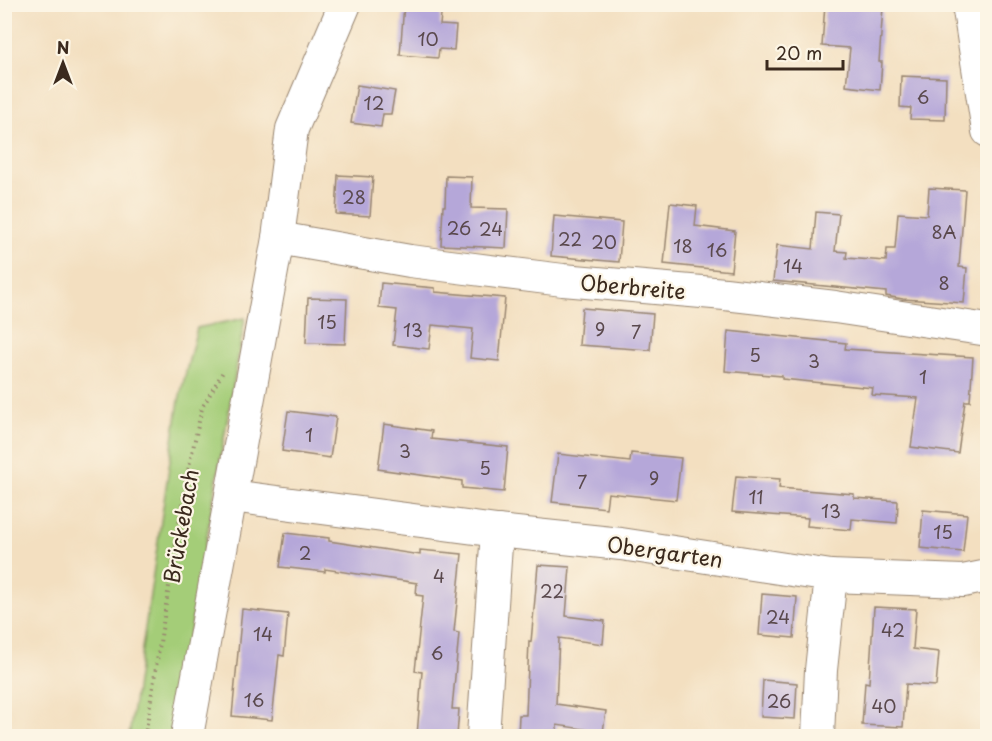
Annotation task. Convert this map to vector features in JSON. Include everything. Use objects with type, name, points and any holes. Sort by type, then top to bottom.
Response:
[{"type":"street","points":[[188,736],[278,238],[292,129],[345,4]]},
{"type":"street","points":[[968,4],[987,131]]},
{"type":"street","name":"Oberbreite","points":[[278,238],[446,265],[563,280],[725,294],[835,307],[987,330]]},
{"type":"street","name":"Obergarten","points":[[231,496],[497,531],[621,544],[831,576],[963,581],[987,576]]},
{"type":"street","points":[[483,736],[497,531]]},
{"type":"street","points":[[818,736],[821,670],[831,576]]},
{"type":"path","name":"Brückebach","points":[[145,736],[186,480],[202,408],[228,363]]},
{"type":"green space","points":[[245,318],[172,736],[129,736],[179,400],[197,328]]},
{"type":"building","points":[[404,4],[442,4],[440,25],[456,26],[454,50],[439,49],[438,58],[400,55]]},
{"type":"building","points":[[825,4],[883,7],[879,62],[882,62],[880,90],[846,86],[850,48],[822,46]]},
{"type":"building","points":[[901,76],[946,78],[945,120],[910,119],[911,108],[900,107]]},
{"type":"building","points":[[357,85],[395,91],[391,114],[383,114],[381,127],[351,123]]},
{"type":"building","points":[[338,175],[373,177],[370,216],[336,214]]},
{"type":"building","points":[[446,176],[472,177],[471,208],[508,209],[506,248],[441,245]]},
{"type":"building","points":[[929,188],[965,190],[959,267],[967,268],[964,303],[903,299],[886,296],[886,292],[773,281],[777,245],[813,249],[816,212],[839,214],[835,251],[847,252],[846,258],[886,261],[887,249],[895,249],[898,213],[927,215]]},
{"type":"building","points":[[670,203],[697,206],[695,226],[735,231],[731,271],[664,264]]},
{"type":"building","points":[[554,216],[622,222],[619,262],[551,256]]},
{"type":"building","points":[[381,283],[435,288],[435,292],[505,298],[499,361],[470,358],[473,329],[432,325],[429,349],[393,345],[397,310],[379,308]]},
{"type":"building","points":[[308,298],[347,299],[345,344],[306,343]]},
{"type":"building","points":[[582,308],[653,314],[650,350],[579,345]]},
{"type":"building","points":[[728,331],[846,343],[845,349],[973,357],[970,401],[965,401],[958,453],[911,447],[918,398],[872,395],[873,388],[725,371]]},
{"type":"building","points":[[288,411],[336,417],[330,458],[282,451]]},
{"type":"building","points":[[384,424],[432,431],[431,439],[508,447],[504,492],[462,488],[462,481],[378,469]]},
{"type":"building","points":[[631,453],[681,458],[676,500],[608,493],[606,508],[552,502],[558,454],[630,462]]},
{"type":"building","points":[[736,476],[780,479],[779,488],[854,494],[854,498],[898,501],[897,523],[852,519],[851,530],[807,526],[808,518],[732,512]]},
{"type":"building","points":[[923,510],[967,514],[963,552],[920,548]]},
{"type":"building","points":[[285,533],[329,538],[329,541],[420,555],[420,550],[462,554],[454,632],[459,633],[452,709],[459,709],[457,736],[417,736],[422,672],[415,671],[423,596],[416,595],[417,583],[325,569],[325,572],[280,567]]},
{"type":"building","points":[[538,565],[570,567],[566,616],[605,621],[603,644],[559,638],[556,704],[606,711],[603,732],[557,725],[557,736],[518,736],[519,715],[526,715],[529,641],[531,642]]},
{"type":"building","points":[[762,594],[797,597],[794,638],[759,635]]},
{"type":"building","points":[[874,607],[916,609],[913,649],[939,652],[936,686],[906,684],[903,727],[862,725],[865,682],[869,683]]},
{"type":"building","points":[[242,609],[288,614],[284,656],[279,655],[272,720],[232,716]]},
{"type":"building","points":[[763,680],[797,683],[795,719],[761,717]]}]
